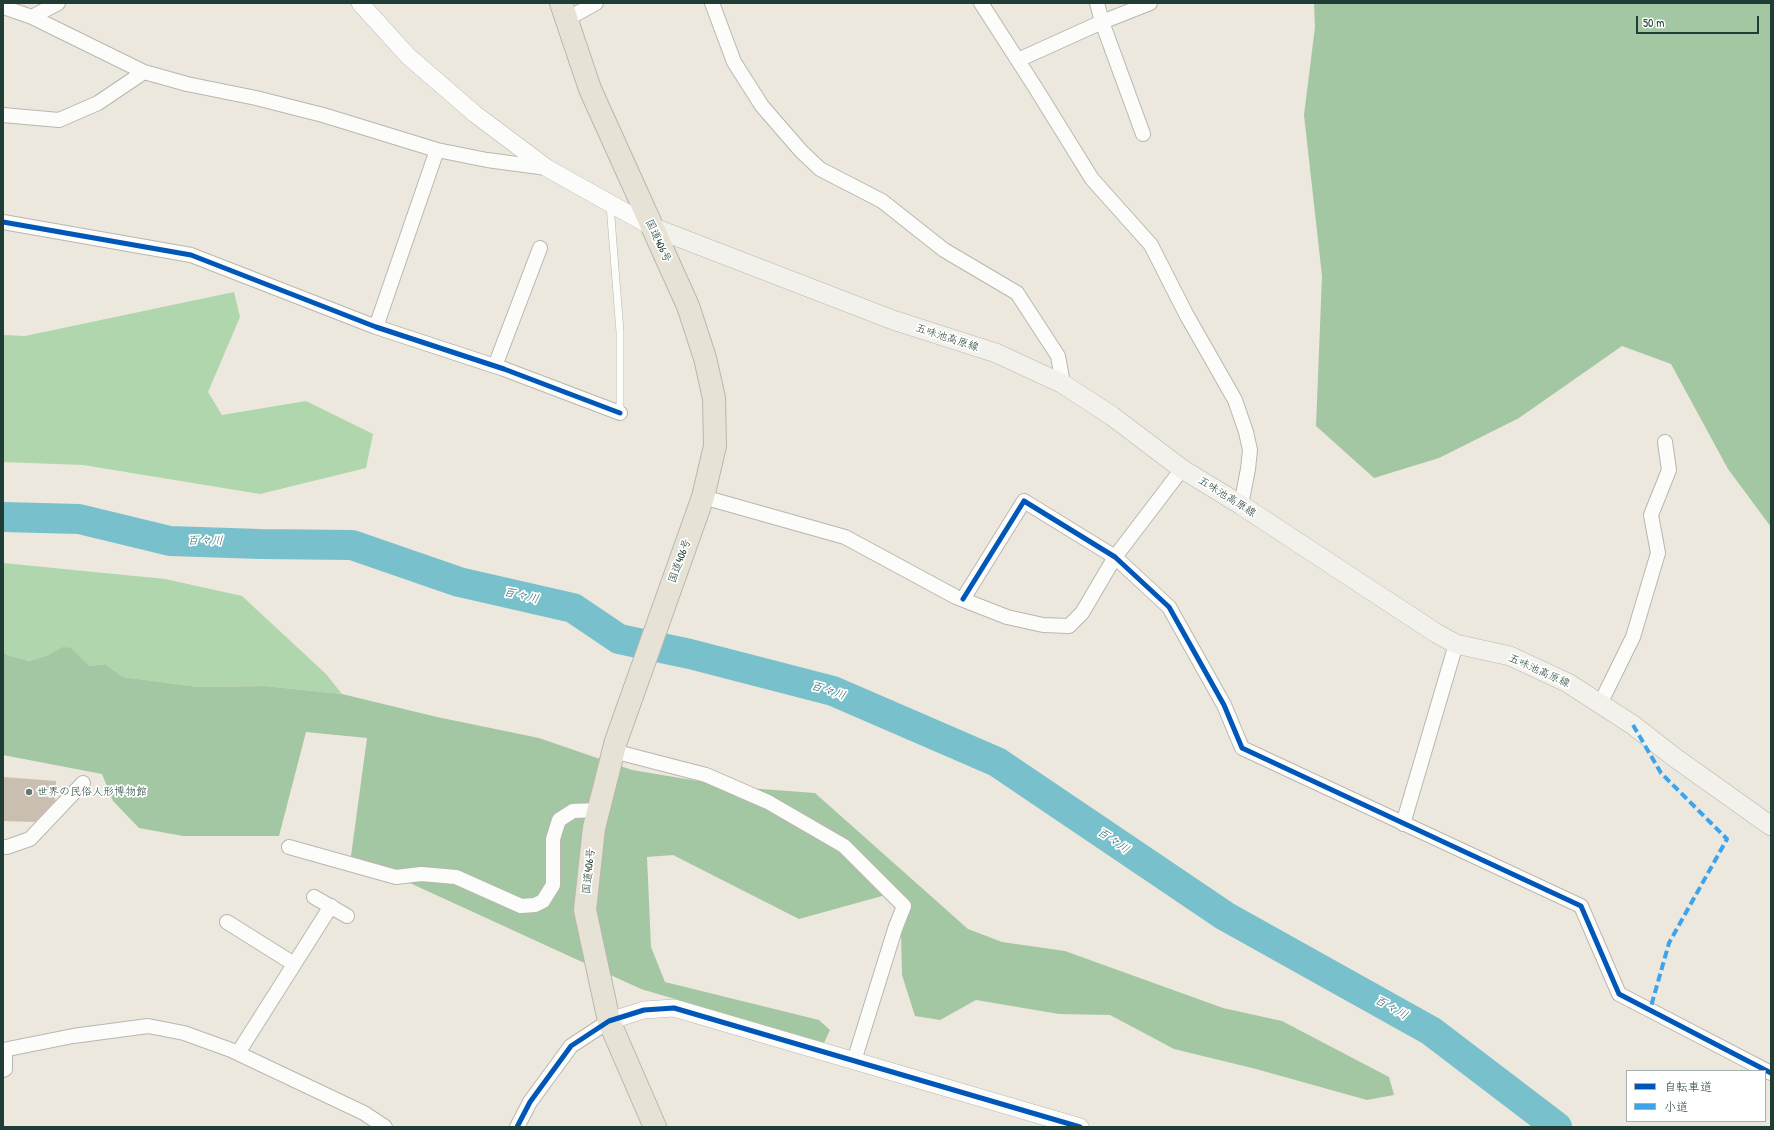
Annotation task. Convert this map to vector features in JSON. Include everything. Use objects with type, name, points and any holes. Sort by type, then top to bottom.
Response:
[{"type":"highway","name":"国道406号","points":[[564,11],[590,89],[688,306],[705,358],[714,398],[715,446],[703,497],[615,746],[594,828],[584,910],[609,1020],[655,1127]]},
{"type":"main road","name":"五味池高原線","points":[[652,227],[893,320],[996,353],[1063,384],[1112,416],[1182,469],[1240,505],[1436,633],[1456,644],[1510,656],[1568,683],[1633,725],[1674,757],[1771,826]]},
{"type":"street","points":[[25,3],[32,17]]},
{"type":"street","points":[[32,17],[58,3]]},
{"type":"street","points":[[360,3],[408,56],[475,114],[547,168],[652,227]]},
{"type":"street","points":[[564,11],[596,3]]},
{"type":"street","points":[[712,3],[734,62],[762,106],[801,151],[820,169],[882,201],[944,250],[1017,293],[1058,356],[1063,384]]},
{"type":"street","points":[[981,3],[1092,180],[1151,245],[1186,314],[1235,400],[1246,432],[1250,450],[1248,469],[1240,505]]},
{"type":"street","points":[[1097,3],[1102,22],[1144,134]]},
{"type":"street","points":[[1018,60],[1102,22],[1150,3]]},
{"type":"street","points":[[3,7],[32,17],[144,72],[187,84],[256,98],[322,115],[437,150],[487,160],[547,168]]},
{"type":"street","points":[[3,115],[59,120],[98,103],[144,72]]},
{"type":"street","points":[[376,327],[437,150]]},
{"type":"street","points":[[3,222],[191,255],[376,327],[495,366],[620,412]]},
{"type":"street","points":[[495,366],[540,248]]},
{"type":"street","points":[[1600,704],[1633,637],[1658,553],[1651,515],[1669,470],[1665,442]]},
{"type":"street","points":[[703,497],[845,537],[963,599],[1007,617],[1043,625],[1069,626],[1082,613],[1115,557],[1182,469]]},
{"type":"street","points":[[963,599],[1024,501],[1115,557],[1169,607],[1224,704],[1242,748],[1581,906],[1619,994],[1765,1070]]},
{"type":"street","points":[[1403,824],[1456,644]]},
{"type":"street","points":[[615,746],[706,775],[768,802],[844,846],[904,906],[895,929],[854,1061]]},
{"type":"street","points":[[3,847],[30,839],[83,784]]},
{"type":"street","points":[[290,847],[396,876],[421,874],[456,877],[521,906],[534,905],[543,901],[553,885],[553,839],[559,820],[573,811],[598,810]]},
{"type":"street","points":[[314,897],[347,916]]},
{"type":"street","points":[[238,1053],[331,906]]},
{"type":"street","points":[[227,922],[294,964]]},
{"type":"street","points":[[517,1127],[530,1102],[571,1046],[609,1020],[644,1010],[674,1008],[1080,1127]]},
{"type":"street","points":[[3,1070],[5,1069],[4,1050],[73,1036],[148,1026],[184,1033],[238,1053],[364,1113],[385,1127]]},
{"type":"lane","points":[[610,203],[620,332],[620,412]]},
{"type":"green space","points":[[1314,3],[1771,3],[1771,527],[1728,469],[1671,364],[1622,346],[1519,418],[1439,458],[1374,478],[1316,426],[1322,276],[1304,115],[1315,27]]},
{"type":"green space","points":[[234,292],[240,317],[208,392],[222,415],[306,401],[373,434],[366,468],[260,494],[83,465],[3,462],[3,335],[25,336]]},
{"type":"green space","points":[[3,563],[165,579],[242,596],[326,674],[342,694],[265,686],[199,687],[123,677],[105,664],[89,666],[62,647],[48,655],[29,661],[7,655],[3,651]]},
{"type":"green space","points":[[62,647],[71,648],[89,666],[105,664],[123,677],[199,687],[265,686],[342,694],[437,717],[539,738],[632,770],[734,787],[815,793],[968,929],[1002,942],[1065,951],[1223,1008],[1282,1021],[1389,1077],[1394,1095],[1367,1100],[1256,1069],[1174,1049],[1110,1015],[1059,1014],[976,1000],[940,1020],[915,1016],[902,975],[900,891],[799,919],[673,855],[647,857],[651,947],[665,982],[819,1020],[830,1030],[824,1043],[641,989],[351,856],[367,738],[306,732],[279,836],[183,836],[139,828],[113,801],[102,774],[3,755],[3,651],[7,655],[29,661],[48,655]]},
{"type":"building","name":"世界の民俗人形博物館","points":[[3,777],[56,781],[55,801],[35,822],[3,821]]},
{"type":"waterway","name":"百々川","points":[[3,517],[79,519],[170,541],[352,545],[459,582],[573,608],[619,639],[690,654],[833,691],[997,762],[1225,916],[1431,1031],[1557,1127]]},
{"type":"marked path","points":[[1633,725],[1661,773],[1727,839],[1669,943],[1650,1010]]},
{"type":"cycle path","points":[[3,222],[191,255],[376,327],[504,369],[620,413]]},
{"type":"cycle path","points":[[963,599],[1024,501],[1115,557],[1169,607],[1224,705],[1242,748],[1581,906],[1619,994],[1765,1070]]},
{"type":"cycle path","points":[[517,1127],[530,1102],[571,1046],[609,1021],[644,1010],[674,1008],[1080,1127]]},
{"type":"cycle path","points":[[1766,1070],[1771,1073]]},
{"type":"place","name":"世界の民俗人形博物館","points":[[29,792]]}]
